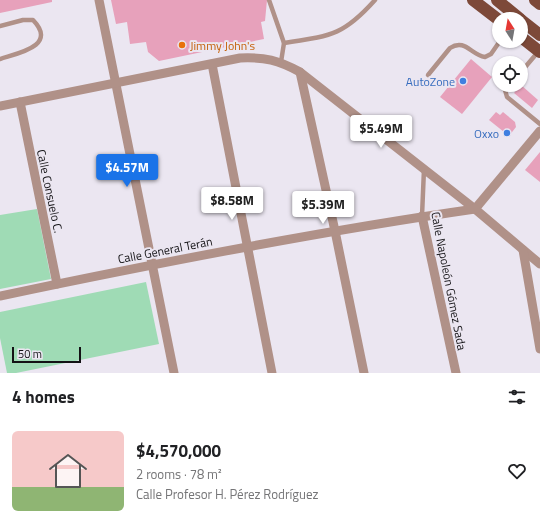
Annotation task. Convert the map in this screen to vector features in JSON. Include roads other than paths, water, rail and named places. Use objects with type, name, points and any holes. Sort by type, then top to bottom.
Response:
[{"type":"main road","points":[[473,0],[492,15]]},
{"type":"main road","points":[[497,0],[512,12]]},
{"type":"main road","points":[[536,0],[540,4]]},
{"type":"main road","points":[[528,25],[540,35]]},
{"type":"main road","points":[[528,43],[540,52]]},
{"type":"street","points":[[99,0],[117,83],[174,373]]},
{"type":"street","points":[[0,106],[240,58],[260,57],[281,62],[300,72],[475,209],[540,264]]},
{"type":"street","points":[[212,64],[272,373]]},
{"type":"street","points":[[300,72],[364,373]]},
{"type":"street","name":"Calle Consuelo C.","points":[[20,102],[57,284]]},
{"type":"street","points":[[475,209],[540,131]]},
{"type":"street","name":"Calle General Terán","points":[[0,296],[153,264],[422,216],[475,209]]},
{"type":"street","name":"Calle Napoleón Gómez Sada","points":[[422,216],[456,373]]},
{"type":"street","points":[[523,250],[540,348]]},
{"type":"lane","points":[[269,0],[284,43],[281,62]]},
{"type":"lane","points":[[284,43],[321,38],[349,26],[375,0]]},
{"type":"lane","points":[[0,26],[23,20],[33,20],[39,26],[41,36],[38,43],[32,49],[0,59]]},
{"type":"lane","points":[[428,76],[454,45],[464,45],[486,57],[491,54],[495,48]]},
{"type":"lane","points":[[528,65],[540,52]]},
{"type":"lane","points":[[506,92],[507,97],[540,124]]},
{"type":"lane","name":"Calle Napoleón Gómez Sada","points":[[422,216],[424,169]]},
{"type":"place","name":"Jimmy John's","points":[[182,45]]},
{"type":"place","name":"AutoZone","points":[[463,81]]},
{"type":"place","name":"Oxxo","points":[[507,133]]}]
